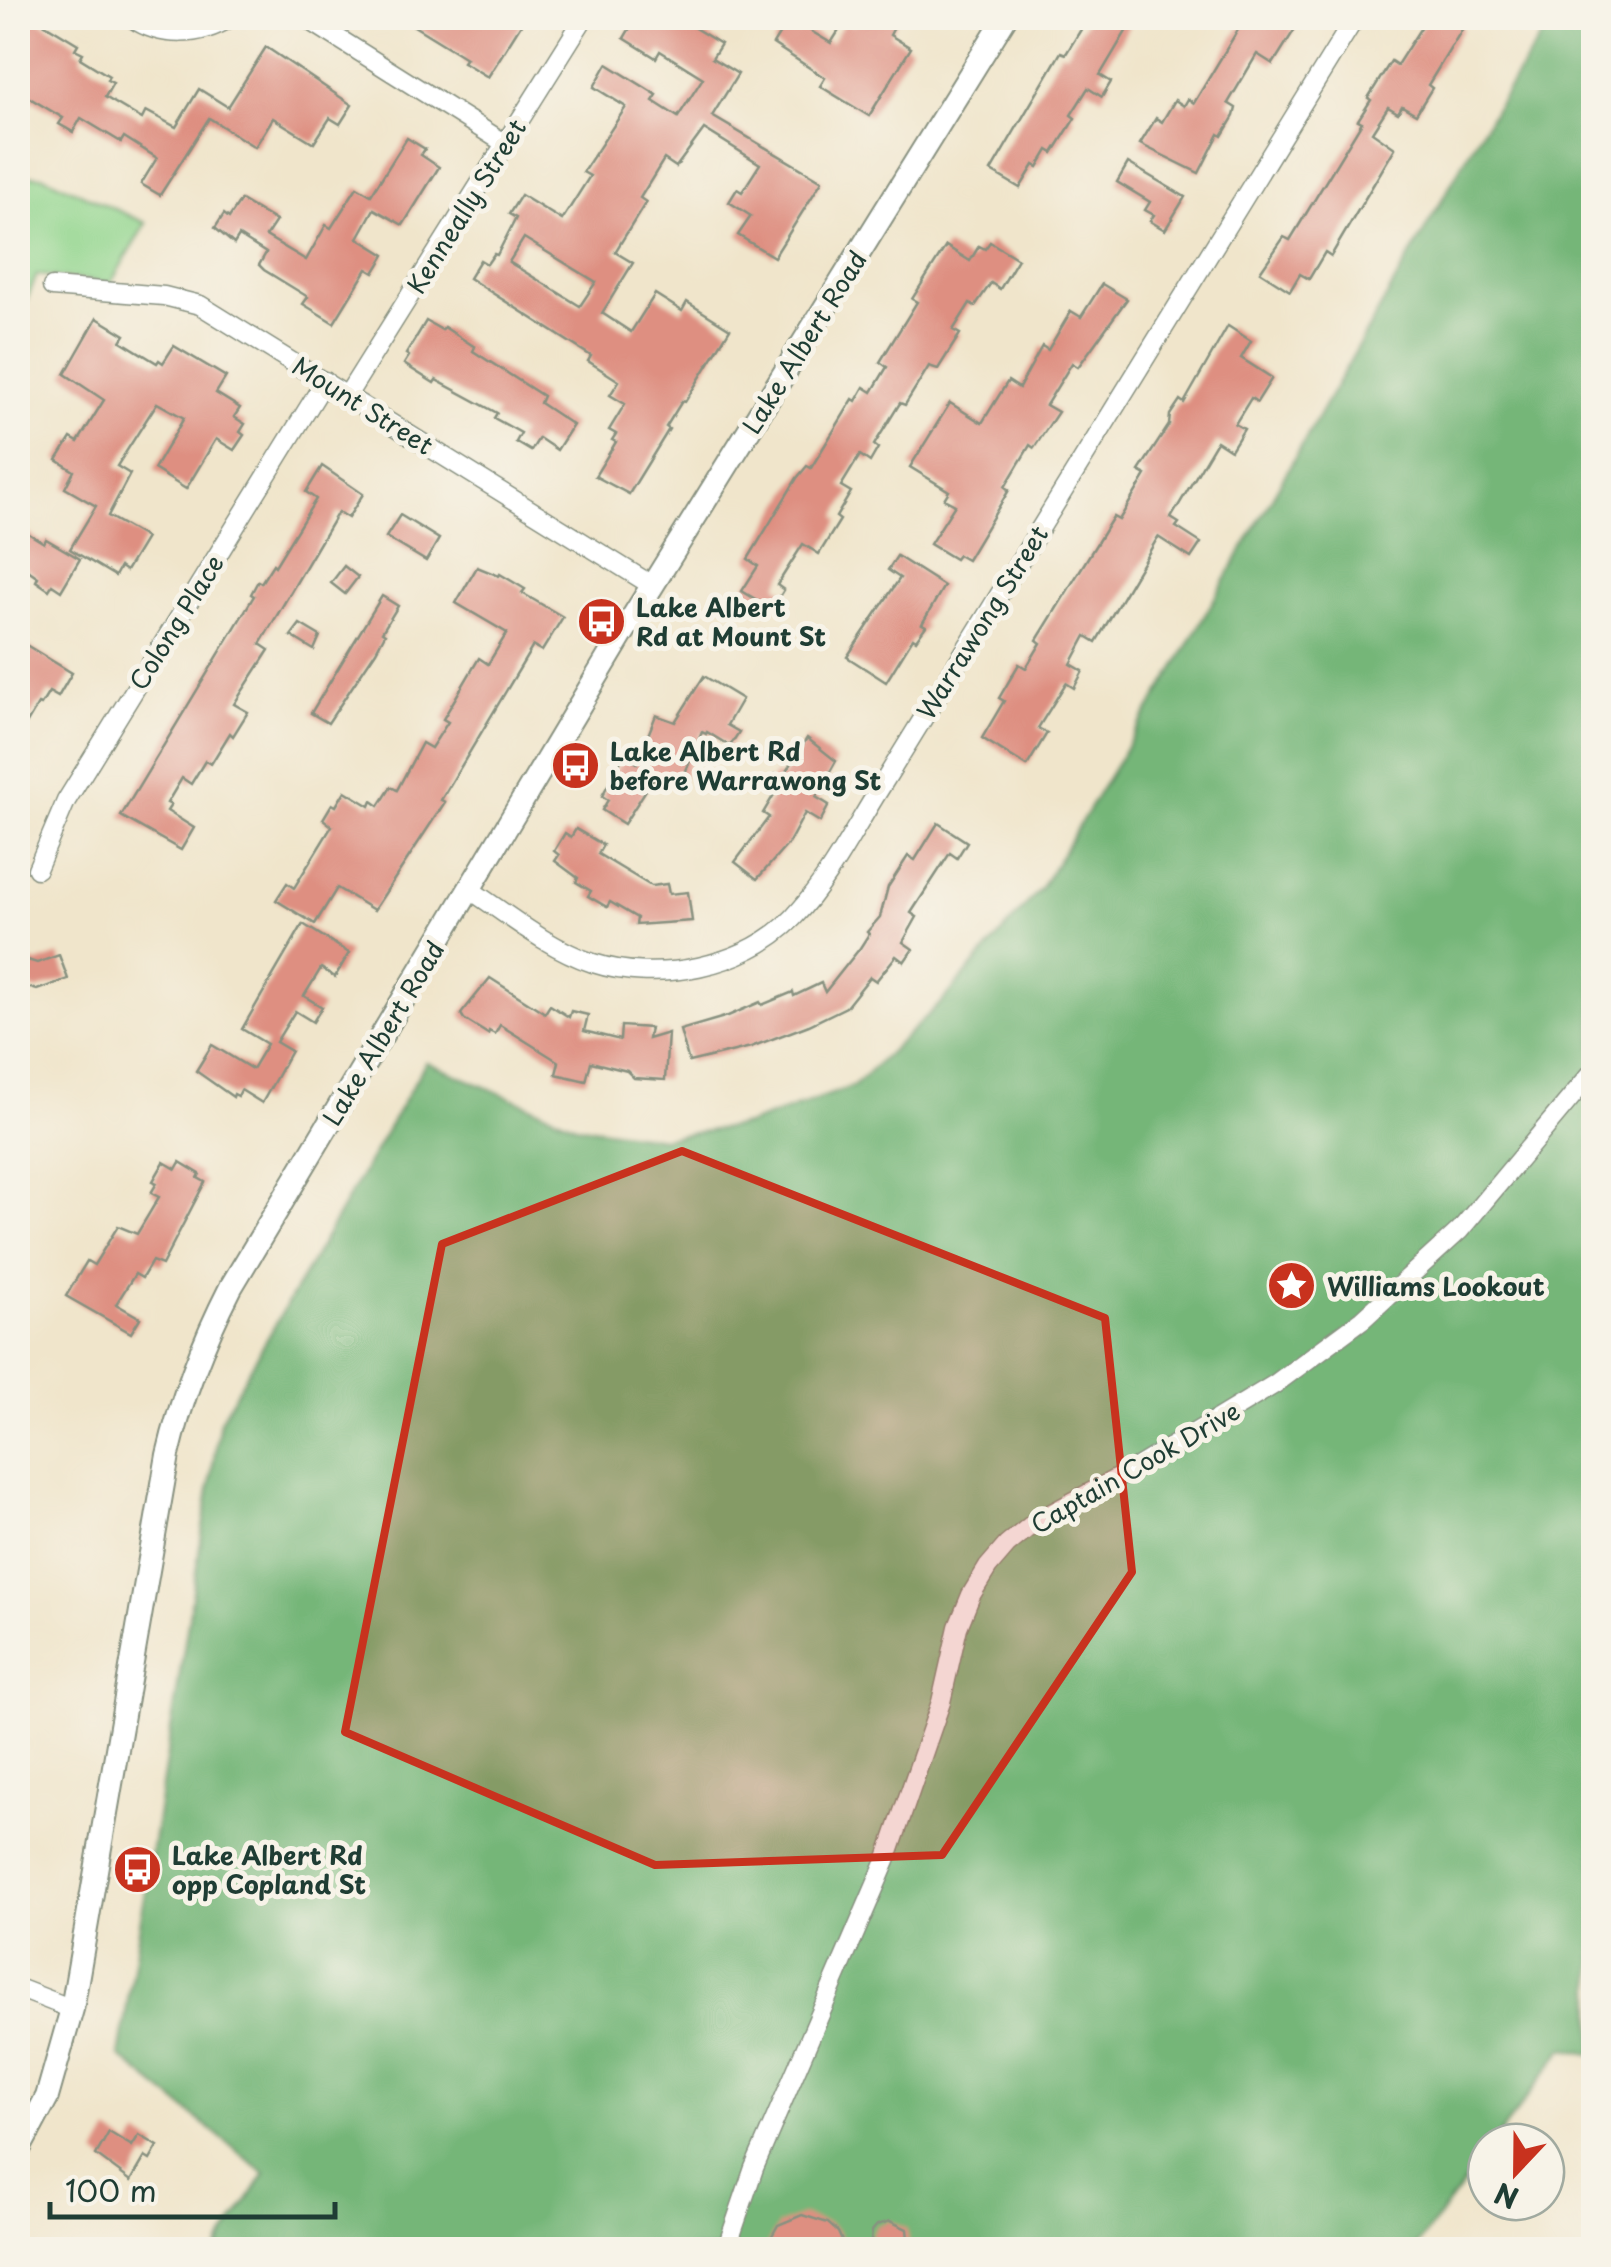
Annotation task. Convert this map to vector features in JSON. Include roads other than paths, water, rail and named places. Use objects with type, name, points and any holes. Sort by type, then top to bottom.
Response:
[{"type":"main road","name":"Lake Albert Road","points":[[18,2150],[47,2097],[72,2009],[156,1516],[182,1396],[204,1339],[231,1286],[469,889],[1004,18]]},
{"type":"street","points":[[132,18],[168,33],[198,31],[230,18]]},
{"type":"street","points":[[306,18],[506,144]]},
{"type":"street","name":"Kenneally Street","points":[[348,394],[584,18]]},
{"type":"street","name":"Warrawong Street","points":[[469,889],[558,947],[592,963],[623,970],[660,972],[696,968],[762,941],[791,920],[815,890],[882,785],[1350,20]]},
{"type":"street","name":"Mount Street","points":[[52,287],[190,301],[348,394],[653,586]]},
{"type":"street","name":"Colong Place","points":[[37,869],[66,801],[325,380]]},
{"type":"street","name":"Captain Cook Drive","points":[[726,2250],[739,2206],[886,1862],[941,1702],[958,1627],[970,1595],[988,1566],[1035,1522],[1136,1468],[1275,1384],[1363,1320],[1460,1230],[1594,1070]]},
{"type":"street","points":[[18,1988],[72,2009]]},
{"type":"place","name":"Lake Albert Rd at Mount St","points":[[601,621]]},
{"type":"place","name":"Lake Albert Rd before Warrawong St","points":[[575,765]]},
{"type":"place","name":"Williams Lookout","points":[[1292,1286]]},
{"type":"place","name":"Lake Albert Rd opp Copland St","points":[[137,1869]]}]
